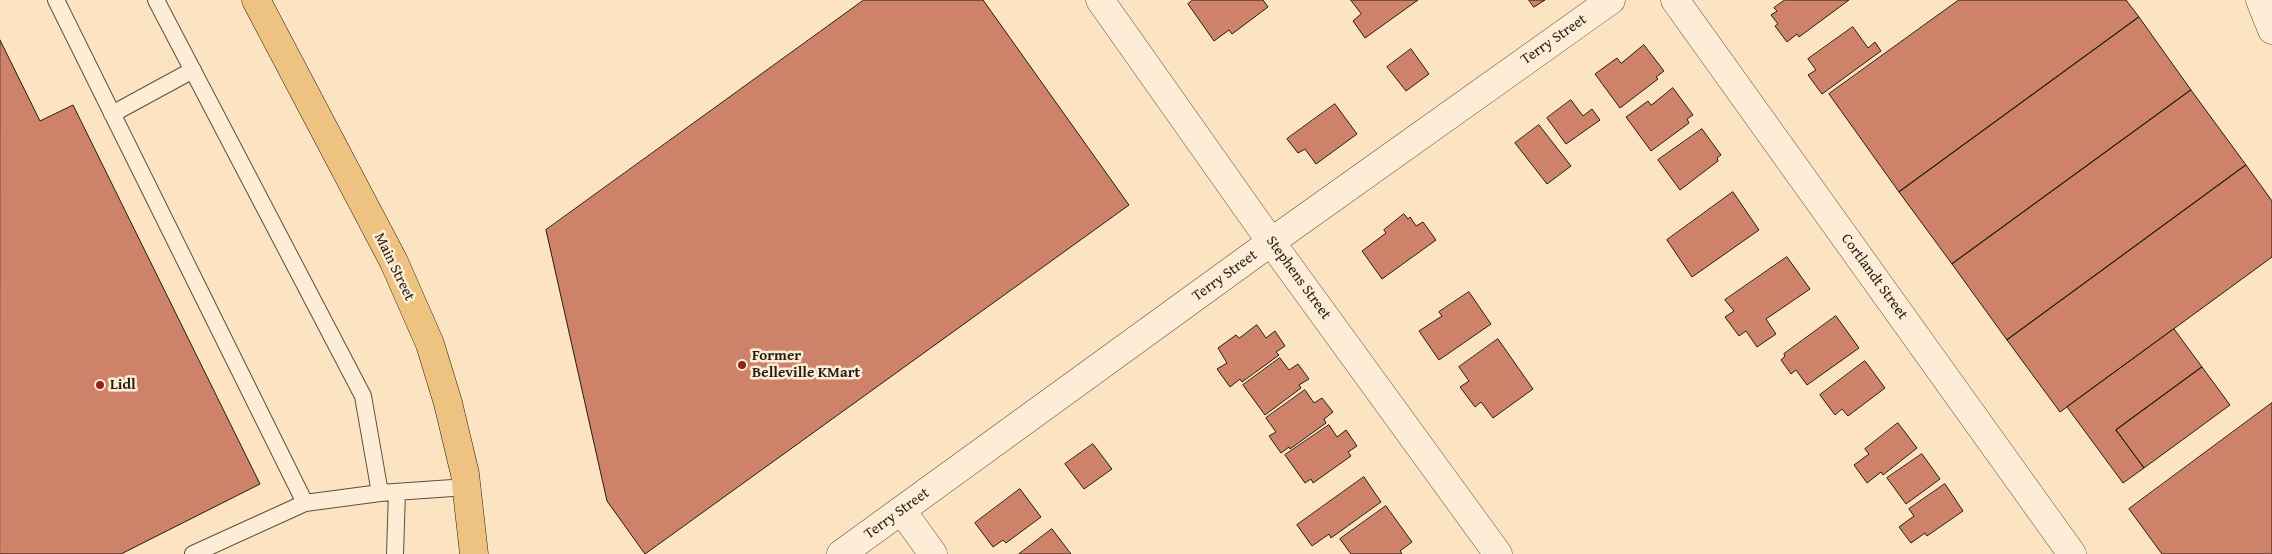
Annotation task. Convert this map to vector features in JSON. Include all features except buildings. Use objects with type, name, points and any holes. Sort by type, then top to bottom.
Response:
[{"type":"main road","name":"Main Street","points":[[256,0],[394,262],[430,344],[448,403],[467,487],[474,554]]},
{"type":"street","name":"Stephens Street","points":[[1100,0],[1271,242],[1498,554]]},
{"type":"street","name":"Terry Street","points":[[841,554],[1271,242],[1611,0]]},
{"type":"street","points":[[2260,0],[2272,30]]},
{"type":"street","name":"Cortlandt Street","points":[[1680,2],[2072,554]]},
{"type":"street","points":[[902,511],[933,554]]},
{"type":"lane","points":[[56,0],[305,503]]},
{"type":"lane","points":[[156,0],[363,396],[380,493]]},
{"type":"lane","points":[[112,114],[193,70]]},
{"type":"lane","points":[[193,554],[305,503],[380,493],[467,487]]},
{"type":"lane","points":[[395,554],[397,492]]},
{"type":"place","name":"Former Belleville KMart","points":[[742,365]]},
{"type":"place","name":"Lidl","points":[[100,385]]}]
